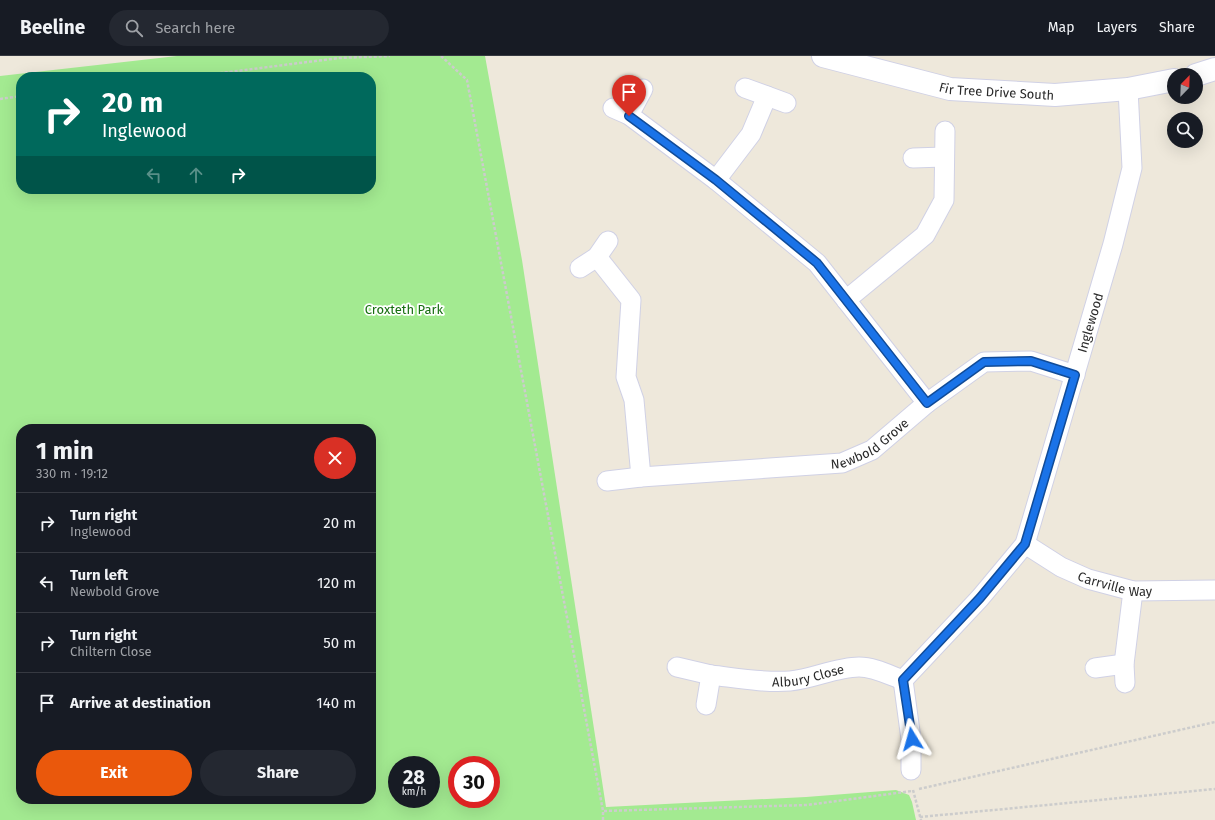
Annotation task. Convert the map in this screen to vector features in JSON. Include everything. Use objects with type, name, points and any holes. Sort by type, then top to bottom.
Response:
[{"type":"street","name":"Fir Tree Drive South","points":[[823,56],[950,89],[1055,95],[1128,89],[1167,81]]},
{"type":"street","points":[[1203,73],[1215,69]]},
{"type":"street","points":[[745,88],[786,103]]},
{"type":"street","points":[[643,89],[621,112],[716,180],[817,263],[927,403]]},
{"type":"street","name":"Inglewood","points":[[903,680],[980,598],[1025,544],[1113,244],[1132,168],[1128,89]]},
{"type":"street","points":[[716,180],[751,134],[767,96]]},
{"type":"street","points":[[846,300],[925,235],[944,200],[945,131]]},
{"type":"street","points":[[913,158],[944,157]]},
{"type":"street","points":[[580,268],[597,257],[608,241]]},
{"type":"street","points":[[597,257],[630,300],[626,377],[634,400],[641,477]]},
{"type":"street","name":"Newbold Grove","points":[[607,481],[641,477],[842,463],[872,450],[927,403],[984,362],[1031,361],[1075,375]]},
{"type":"street","name":"Carrville Way","points":[[1025,544],[1061,567],[1088,579],[1133,591],[1215,590]]},
{"type":"street","points":[[1125,683],[1124,664],[1133,591]]},
{"type":"street","points":[[1095,668],[1124,664]]},
{"type":"street","name":"Albury Close","points":[[677,667],[764,682],[791,681],[846,668],[860,667],[875,670],[903,680]]},
{"type":"street","points":[[706,705],[711,674]]},
{"type":"street","points":[[903,680],[912,739],[910,770]]},
{"type":"path","points":[[229,72],[339,58],[390,56]]},
{"type":"path","points":[[441,56],[467,80],[603,811]]},
{"type":"path","points":[[0,99],[16,97]]},
{"type":"path","points":[[910,770],[913,791],[921,818],[1215,790]]},
{"type":"green space","name":"Croxteth Park","points":[[177,56],[485,56],[522,260],[606,807],[806,797],[896,790],[909,795],[916,820],[0,820],[0,76],[16,74],[16,194],[376,194],[376,72],[35,72]]},
{"type":"route","points":[[629,116],[716,180],[817,263],[927,403],[984,362],[1031,361],[1075,375],[1025,544],[980,598],[903,680],[912,739]]}]
